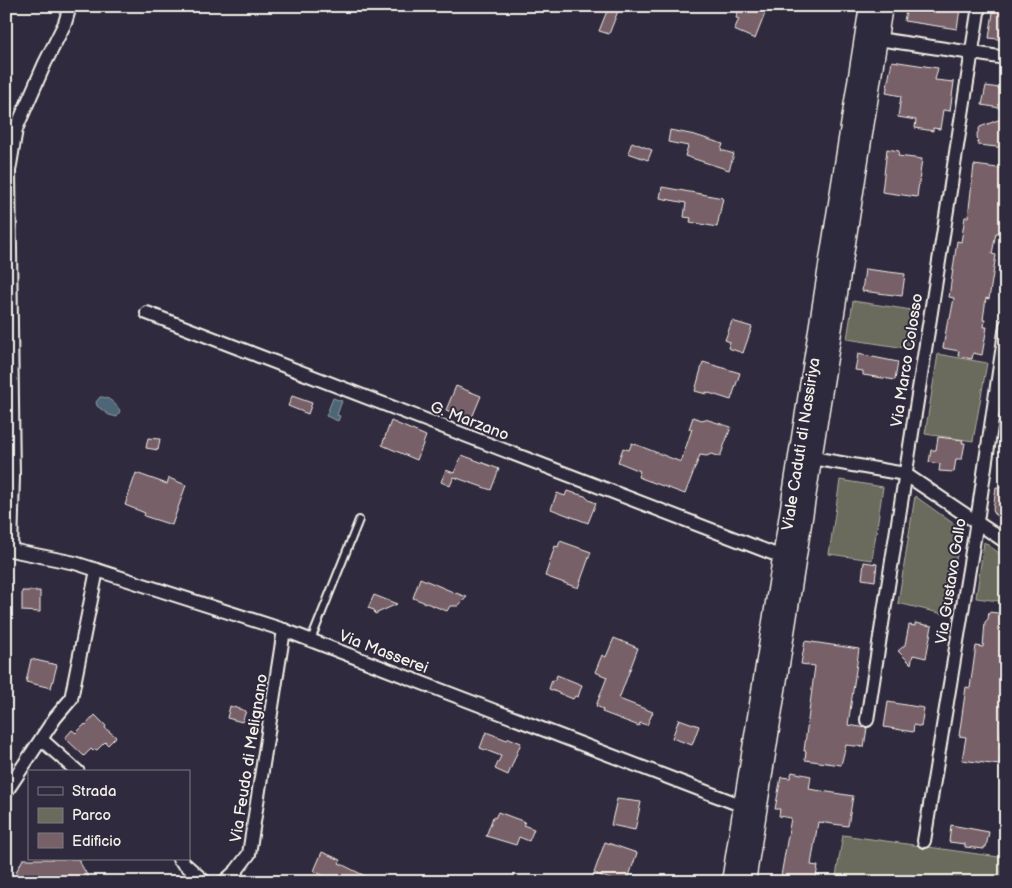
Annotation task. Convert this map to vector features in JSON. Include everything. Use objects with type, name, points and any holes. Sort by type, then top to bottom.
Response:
[{"type":"main road","name":"Viale Caduti di Nassiriya","points":[[731,882],[869,6]]},
{"type":"main road","name":"Viale Caduti di Nassiriya","points":[[746,882],[883,6]]},
{"type":"street","points":[[8,549],[14,477],[9,171],[16,129],[65,23],[70,6]]},
{"type":"street","name":"Via Marco Colosso","points":[[868,720],[979,6]]},
{"type":"street","points":[[878,39],[1006,58]]},
{"type":"street","name":"G. Marzano","points":[[147,313],[782,557]]},
{"type":"street","name":"Via Gustavo Gallo","points":[[924,841],[1006,325]]},
{"type":"street","points":[[812,458],[905,474],[1006,542]]},
{"type":"street","name":"Via Masserei","points":[[8,549],[75,563],[284,630],[743,806]]},
{"type":"street","points":[[6,792],[42,740],[54,718],[71,698],[97,570]]},
{"type":"street","name":"Via Feudo di Melignano","points":[[224,882],[236,872],[249,854],[284,630]]},
{"type":"street","points":[[42,740],[76,770]]},
{"type":"street","points":[[180,860],[205,882]]},
{"type":"lane","points":[[311,640],[359,520]]},
{"type":"green space","points":[[853,301],[918,311],[912,349],[847,339]]},
{"type":"green space","points":[[938,354],[987,363],[973,441],[925,434]]},
{"type":"green space","points":[[840,480],[883,487],[872,560],[829,554]]},
{"type":"green space","points":[[915,496],[961,529],[947,615],[898,603]]},
{"type":"green space","points":[[984,542],[1006,558],[1006,602],[976,598]]},
{"type":"green space","points":[[843,835],[1006,858],[1006,882],[835,882]]},
{"type":"water","points":[[100,397],[109,399],[117,406],[120,411],[117,417],[109,415],[97,406],[96,402]]},
{"type":"water","points":[[333,398],[342,401],[337,415],[340,416],[338,421],[326,416]]},
{"type":"building","points":[[609,6],[620,6],[609,34],[599,31]]},
{"type":"building","points":[[740,6],[768,6],[755,39],[734,30],[739,19],[736,18]]},
{"type":"building","points":[[907,6],[954,6],[960,9],[957,29],[904,21]]},
{"type":"building","points":[[994,6],[1006,7],[1006,40],[989,38]]},
{"type":"building","points":[[892,61],[938,68],[935,80],[954,82],[950,111],[943,110],[940,129],[933,128],[933,131],[915,128],[916,120],[898,117],[901,96],[886,93]]},
{"type":"building","points":[[986,86],[1006,89],[1006,109],[982,105]]},
{"type":"building","points":[[1006,117],[1006,148],[978,145],[977,134],[980,127]]},
{"type":"building","points":[[670,130],[695,135],[723,144],[721,150],[734,154],[729,170],[685,156],[688,146],[668,142]]},
{"type":"building","points":[[632,142],[652,150],[648,160],[628,153]]},
{"type":"building","points":[[887,149],[899,151],[898,156],[922,159],[917,197],[882,192]]},
{"type":"building","points":[[974,165],[1006,169],[1006,180],[1000,233],[996,233],[992,254],[996,255],[989,299],[986,298],[983,320],[985,320],[984,327],[987,327],[982,355],[973,353],[972,359],[958,356],[959,351],[943,348],[954,298],[949,297],[957,241],[961,242],[965,217],[968,217]]},
{"type":"building","points":[[662,187],[723,198],[717,227],[690,222],[691,218],[684,217],[686,203],[660,198]]},
{"type":"building","points":[[865,269],[905,274],[902,296],[862,291]]},
{"type":"building","points":[[732,321],[752,327],[743,353],[728,348],[730,342],[725,340]]},
{"type":"building","points":[[858,354],[898,362],[895,380],[863,375],[863,371],[855,370]]},
{"type":"building","points":[[703,362],[740,373],[731,400],[706,392],[706,394],[695,391]]},
{"type":"building","points":[[456,386],[481,396],[471,420],[446,410]]},
{"type":"building","points":[[292,396],[312,403],[308,414],[288,406]]},
{"type":"building","points":[[693,417],[731,427],[720,457],[711,454],[707,456],[700,455],[685,494],[638,477],[640,471],[618,462],[623,448],[629,450],[632,443],[681,462],[692,429],[689,429]]},
{"type":"building","points":[[391,421],[426,436],[417,460],[382,445]]},
{"type":"building","points":[[938,437],[963,440],[962,443],[965,443],[962,459],[956,459],[954,472],[939,471],[940,464],[929,462],[931,450],[936,450]]},
{"type":"building","points":[[148,438],[160,439],[158,450],[146,448]]},
{"type":"building","points":[[462,455],[499,469],[491,490],[454,477],[450,486],[441,482],[446,470],[454,473]]},
{"type":"building","points":[[136,473],[167,484],[169,478],[186,485],[172,525],[144,516],[145,513],[125,505]]},
{"type":"building","points":[[996,487],[1006,488],[1006,518],[995,515],[993,510]]},
{"type":"building","points":[[567,491],[585,496],[596,503],[588,523],[551,509],[557,493],[565,496]]},
{"type":"building","points":[[560,541],[591,552],[578,588],[545,576],[555,546],[558,547]]},
{"type":"building","points":[[864,562],[877,564],[875,581],[862,579]]},
{"type":"building","points":[[420,578],[467,597],[458,606],[450,606],[447,611],[413,598]]},
{"type":"building","points":[[22,591],[40,591],[40,612],[22,611]]},
{"type":"building","points":[[374,595],[397,604],[375,614],[374,610],[368,608]]},
{"type":"building","points":[[989,612],[1006,614],[1006,700],[999,748],[1002,748],[999,765],[962,760],[966,737],[959,736],[966,687],[970,688],[976,646],[983,647],[985,622],[988,619]]},
{"type":"building","points":[[915,623],[932,626],[926,658],[913,655],[911,664],[898,651],[905,645],[909,625],[915,626]]},
{"type":"building","points":[[614,638],[638,648],[619,699],[653,712],[647,725],[640,723],[639,726],[602,712],[603,709],[596,706],[607,677],[595,672],[602,655],[606,657]]},
{"type":"building","points":[[805,641],[859,649],[848,725],[867,728],[864,747],[846,745],[841,765],[805,760],[806,751],[804,751],[815,666],[801,664]]},
{"type":"building","points":[[31,659],[57,665],[51,688],[26,682]]},
{"type":"building","points":[[557,675],[582,685],[578,697],[575,696],[573,699],[549,689],[552,680],[555,680]]},
{"type":"building","points":[[888,702],[924,708],[921,727],[914,725],[913,732],[884,727]]},
{"type":"building","points":[[230,706],[246,711],[242,722],[227,718]]},
{"type":"building","points":[[95,715],[106,726],[105,728],[116,737],[108,745],[105,742],[97,750],[93,751],[91,749],[84,756],[65,738],[72,730],[76,733]]},
{"type":"building","points":[[679,719],[699,726],[692,745],[672,738]]},
{"type":"building","points":[[486,732],[521,743],[508,775],[495,769],[501,756],[480,748]]},
{"type":"building","points":[[792,772],[811,776],[809,789],[853,796],[848,826],[818,822],[811,865],[818,866],[815,882],[790,882],[791,878],[781,876],[791,818],[779,816],[780,809],[775,809],[781,777],[790,778]]},
{"type":"building","points":[[617,799],[641,802],[635,830],[611,825]]},
{"type":"building","points":[[498,812],[525,822],[523,825],[534,829],[529,841],[519,837],[516,845],[486,836],[493,817],[495,818]]},
{"type":"building","points":[[951,825],[989,832],[986,847],[984,849],[965,847],[965,844],[949,842]]},
{"type":"building","points":[[605,842],[637,853],[627,882],[618,882],[594,873]]},
{"type":"building","points":[[322,852],[341,860],[339,863],[377,882],[336,882],[314,871]]},
{"type":"building","points":[[23,859],[79,860],[91,882],[22,882],[16,872]]}]
